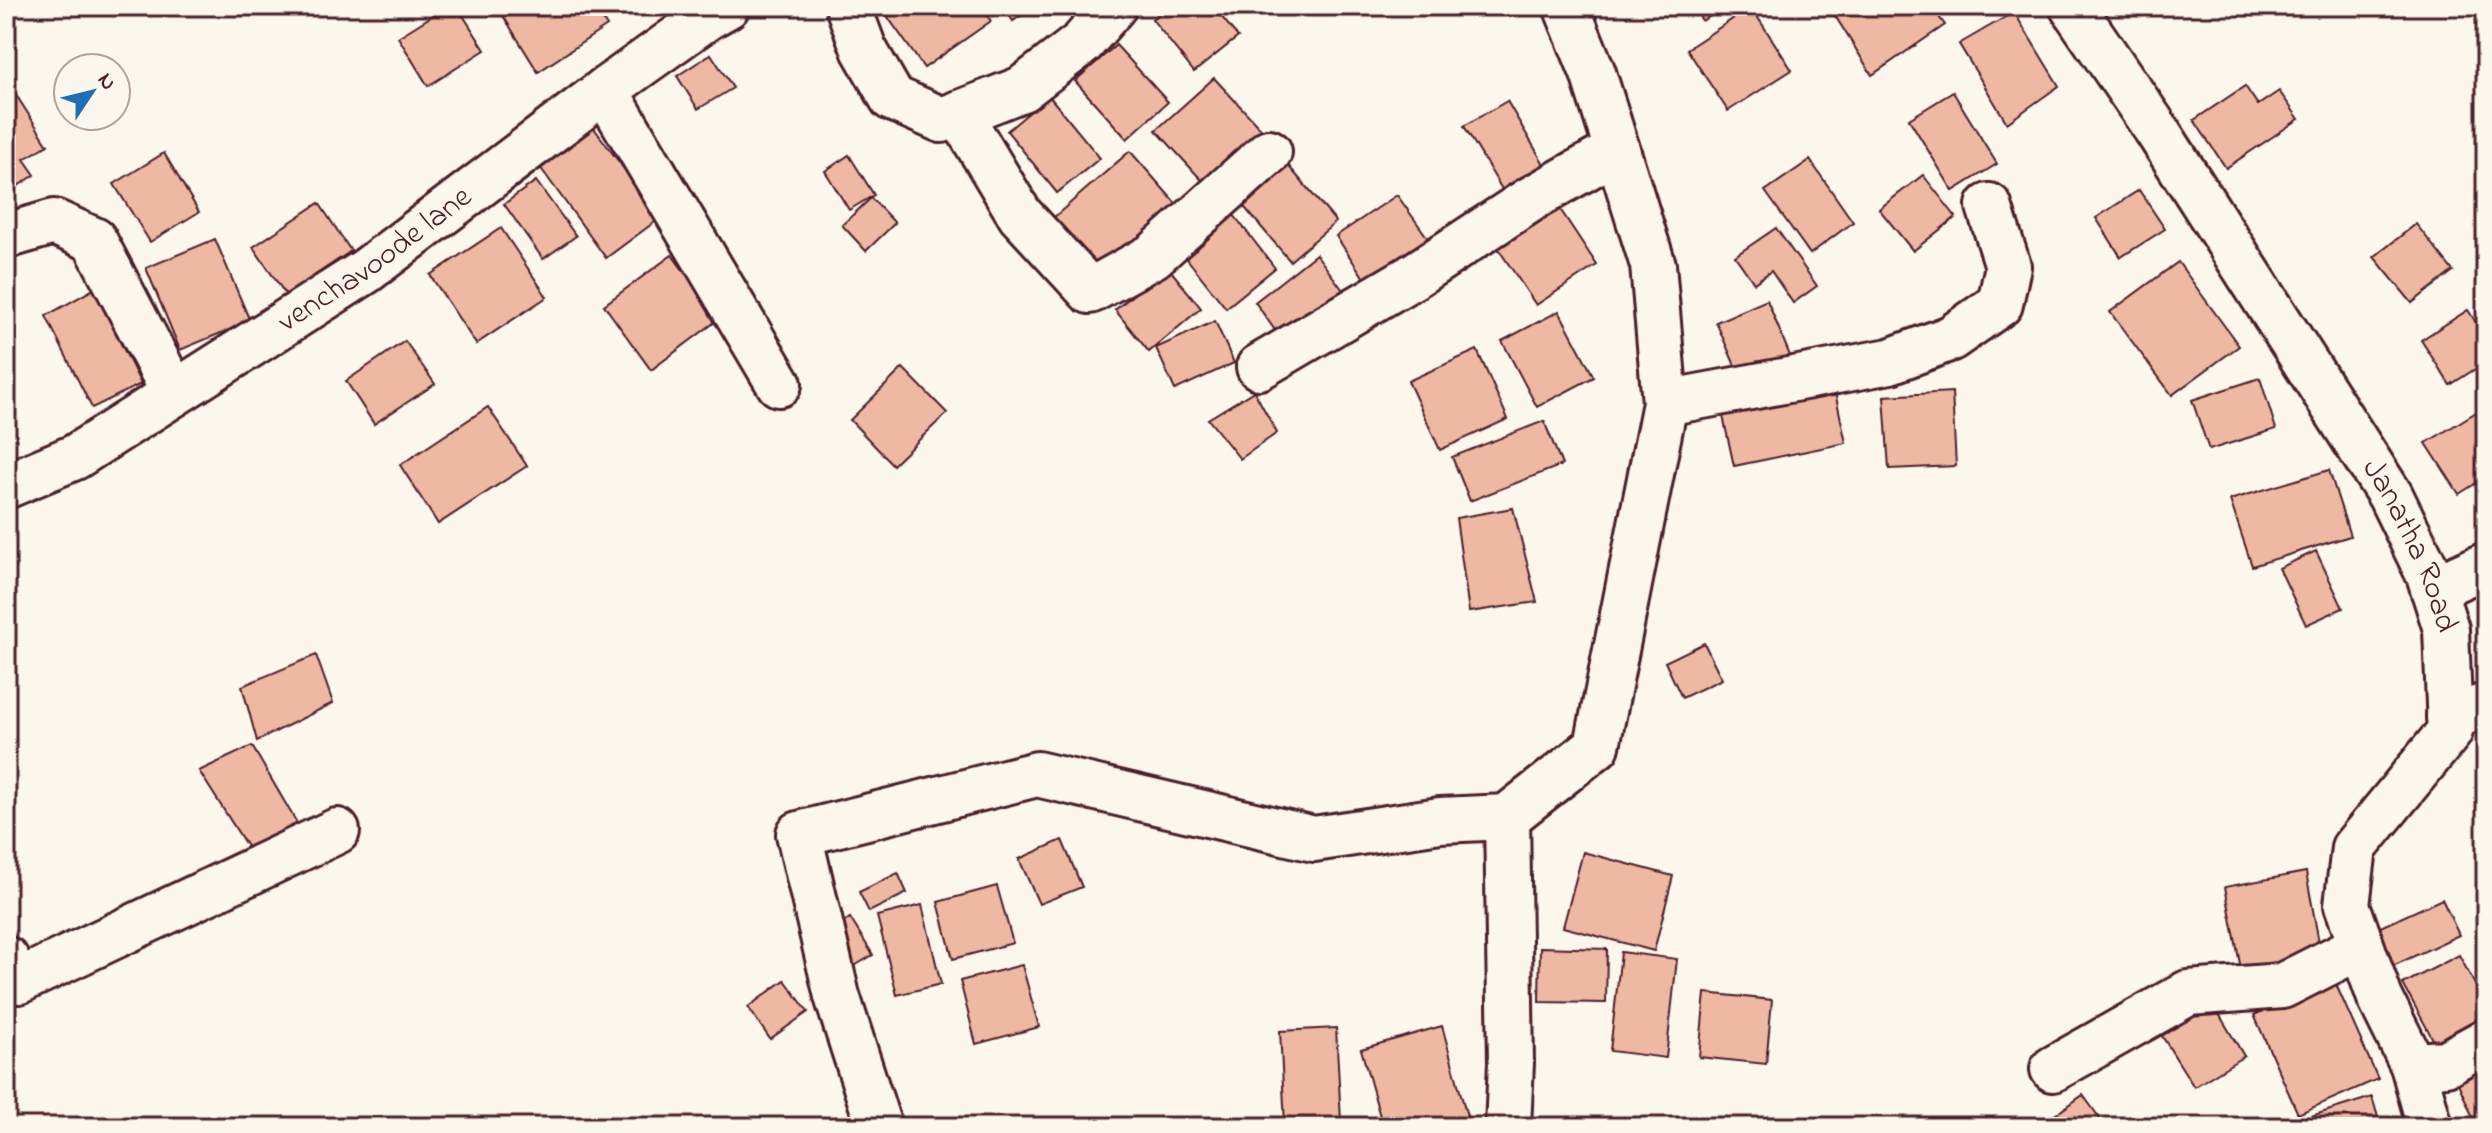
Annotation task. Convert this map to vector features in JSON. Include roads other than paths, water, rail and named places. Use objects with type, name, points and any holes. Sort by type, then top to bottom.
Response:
[{"type":"street","name":"venchavoode lane","points":[[6,486],[75,457],[366,271],[605,90],[727,6]]},
{"type":"street","points":[[848,6],[864,49],[892,98],[942,120],[1022,89],[1082,43],[1114,6]]},
{"type":"street","points":[[879,1127],[837,996],[799,834],[1037,774],[1314,839],[1440,820],[1507,817],[1597,746],[1665,403],[1653,265],[1593,73],[1566,6]]},
{"type":"street","name":"Janatha Road","points":[[2072,6],[2166,145],[2390,495],[2429,575],[2468,711],[2354,848],[2347,905],[2380,998],[2413,1065],[2430,1127]]},
{"type":"street","points":[[605,90],[779,384]]},
{"type":"street","points":[[959,113],[1020,215],[1090,291],[1153,256],[1269,152]]},
{"type":"street","points":[[1259,367],[1412,277],[1531,199],[1617,150]]},
{"type":"street","points":[[1665,403],[1890,361],[1951,338],[2000,304],[2008,266],[1989,206]]},
{"type":"street","points":[[6,236],[54,222],[94,240],[174,393]]},
{"type":"street","points":[[2433,589],[2486,565]]},
{"type":"street","points":[[1507,817],[1511,1063],[1508,1127]]},
{"type":"street","points":[[6,959],[19,981],[337,831]]},
{"type":"street","points":[[2053,1069],[2188,993],[2282,986],[2361,946]]},
{"type":"street","points":[[2413,1065],[2446,1063],[2486,1041]]}]
